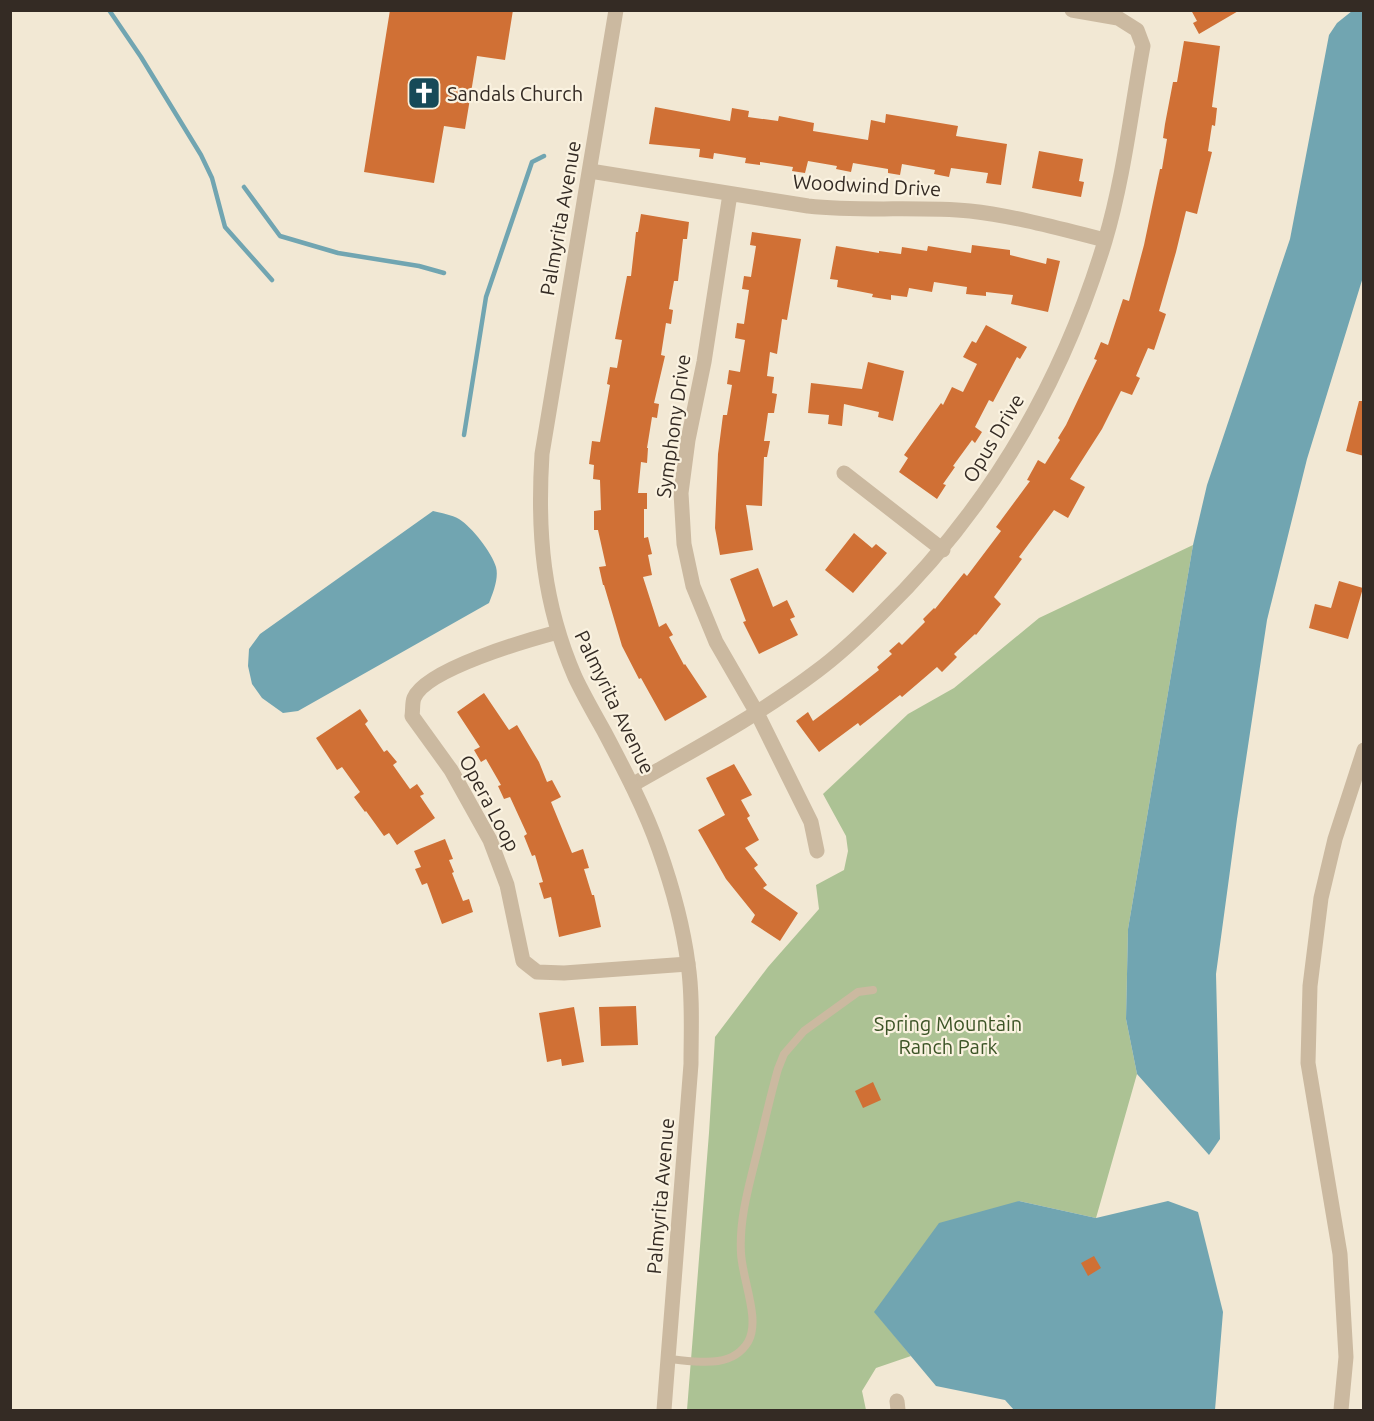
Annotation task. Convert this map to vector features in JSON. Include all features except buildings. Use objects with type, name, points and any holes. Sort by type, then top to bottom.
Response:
[{"type":"street","name":"Palmyrita Avenue","points":[[616,10],[542,454],[539,496],[540,530],[545,580],[558,632],[576,679],[632,785],[664,865],[675,900],[688,964],[691,1064],[664,1410]]},
{"type":"street","name":"Opus Drive","points":[[632,785],[757,713],[818,671],[858,636],[912,584],[943,550],[983,496],[1014,448],[1052,378],[1084,306],[1105,240],[1120,181],[1143,46],[1137,30],[1118,18],[1072,10]]},
{"type":"street","name":"Woodwind Drive","points":[[590,171],[835,209],[971,211],[1012,218],[1105,240]]},
{"type":"street","name":"Symphony Drive","points":[[730,194],[682,482],[684,544],[693,585],[716,642],[757,713],[811,822],[817,851]]},
{"type":"street","points":[[844,473],[943,550]]},
{"type":"street","name":"Opera Loop","points":[[558,632],[501,648],[429,682],[414,697],[412,716],[451,770],[490,840],[507,885],[524,961],[537,972],[564,973],[688,964]]},
{"type":"street","points":[[1341,1410],[1346,1357],[1340,1254],[1308,1063],[1310,986],[1321,898],[1335,839],[1364,750]]},
{"type":"lane","points":[[668,1359],[717,1362],[728,1360],[750,1340],[754,1321],[742,1272],[742,1218],[778,1069],[784,1054],[804,1031],[858,992],[873,990]]},
{"type":"green space","name":"Spring Mountain Ranch Park","points":[[1193,545],[1128,929],[1126,1019],[1137,1074],[1096,1218],[1019,1201],[875,1312],[911,1356],[876,1368],[862,1391],[866,1410],[687,1410],[715,1037],[768,967],[819,909],[816,885],[844,870],[848,851],[846,836],[823,794],[908,714],[954,688],[1039,618]]},
{"type":"water","points":[[1352,11],[1364,11],[1363,277],[1307,459],[1267,620],[1216,974],[1220,1139],[1209,1155],[1137,1074],[1126,1019],[1128,929],[1193,545],[1207,485],[1290,239],[1329,35],[1337,23]]},
{"type":"water","points":[[433,511],[459,519],[486,548],[496,567],[497,576],[489,603],[298,711],[283,713],[262,698],[252,684],[248,666],[249,649],[260,634]]},
{"type":"water","points":[[1019,1201],[1096,1218],[1168,1201],[1198,1212],[1223,1312],[1215,1410],[1014,1410],[1005,1400],[936,1386],[874,1312],[939,1223]]},
{"type":"waterway","points":[[109,10],[141,57],[201,155],[212,178],[225,227],[272,280]]},
{"type":"waterway","points":[[464,435],[486,297],[532,162],[544,156]]},
{"type":"waterway","points":[[244,187],[280,236],[338,253],[419,266],[444,273]]},
{"type":"place","name":"Sandals Church","points":[[424,93]]}]
